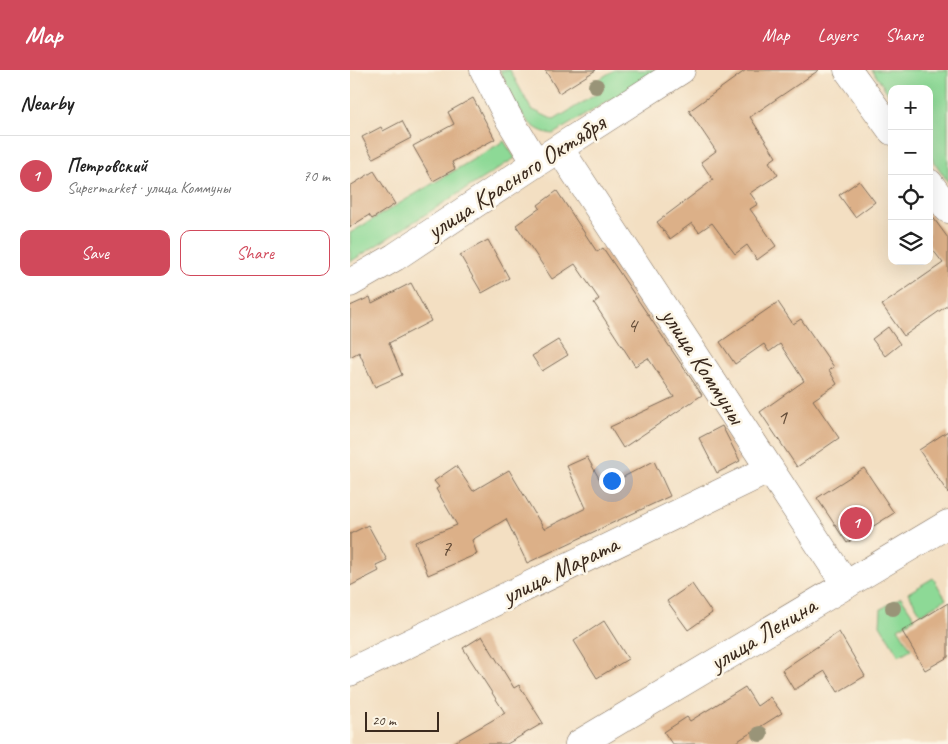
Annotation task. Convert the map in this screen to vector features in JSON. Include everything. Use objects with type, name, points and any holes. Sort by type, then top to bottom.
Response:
[{"type":"street","points":[[484,70],[508,117],[536,163]]},
{"type":"street","name":"улица Красного Октября","points":[[350,283],[395,257],[559,148],[682,70]]},
{"type":"street","points":[[848,70],[888,125]]},
{"type":"street","name":"улица Коммуны","points":[[559,148],[846,585]]},
{"type":"street","points":[[933,188],[948,209]]},
{"type":"street","name":"улица Марата","points":[[350,672],[770,469]]},
{"type":"street","name":"улица Ленина","points":[[578,744],[948,524]]},
{"type":"green space","points":[[500,70],[510,70],[531,109],[554,120],[603,90],[598,80],[614,70],[660,70],[553,134],[533,126],[526,119],[519,110]]},
{"type":"green space","points":[[872,70],[948,70],[948,182],[933,160],[933,85],[888,85],[888,93]]},
{"type":"green space","points":[[504,141],[515,158],[350,262],[350,233]]},
{"type":"green space","points":[[933,578],[946,599],[921,614],[908,593]]},
{"type":"green space","points":[[901,597],[915,618],[898,628],[911,649],[899,656],[880,625],[881,609]]},
{"type":"building","points":[[545,70],[596,70],[559,93]]},
{"type":"building","points":[[746,70],[819,70],[750,117],[776,157],[769,162],[778,175],[750,193],[758,204],[750,209],[776,246],[757,260],[747,245],[735,254],[712,223],[699,232],[692,223],[670,239],[657,222],[713,180],[701,162],[716,151],[689,111]]},
{"type":"building","points":[[473,98],[495,139],[452,162],[455,169],[433,181],[413,146],[454,124],[448,112]]},
{"type":"building","points":[[402,121],[411,138],[373,158],[362,137],[381,127],[383,131]]},
{"type":"building","points":[[374,171],[395,204],[372,219],[369,215],[350,227],[350,186]]},
{"type":"building","points":[[859,181],[875,202],[855,217],[839,195]]},
{"type":"building","points":[[557,191],[597,252],[603,248],[702,395],[623,448],[610,427],[674,397],[648,358],[635,366],[594,303],[599,299],[575,264],[552,279],[516,225],[540,208],[538,205]]},
{"type":"building","points":[[933,217],[948,238],[948,305],[904,336],[882,305],[943,263],[933,250]]},
{"type":"building","points":[[488,240],[509,278],[482,293],[460,255]]},
{"type":"building","points":[[411,283],[431,321],[389,343],[402,375],[375,387],[359,352],[350,357],[350,306],[370,297],[372,303]]},
{"type":"building","points":[[778,302],[793,324],[801,319],[834,367],[829,370],[837,384],[813,400],[839,438],[797,467],[760,412],[804,381],[780,344],[769,352],[764,344],[735,364],[720,342]]},
{"type":"building","points":[[888,327],[900,344],[885,356],[872,339]]},
{"type":"building","points":[[558,340],[568,355],[542,371],[532,356]]},
{"type":"building","points":[[722,426],[740,461],[717,473],[699,438]]},
{"type":"building","points":[[948,431],[948,493],[919,450]]},
{"type":"building","points":[[587,457],[604,487],[654,461],[670,496],[527,563],[506,519],[472,540],[477,554],[428,575],[415,542],[457,525],[436,489],[439,487],[434,481],[456,466],[473,491],[509,470],[544,529],[586,508],[567,466]]},
{"type":"building","points":[[864,468],[894,513],[847,543],[817,498]]},
{"type":"building","points":[[368,525],[387,560],[376,565],[379,571],[350,586],[350,534]]},
{"type":"building","points":[[692,584],[712,613],[688,630],[667,601]]},
{"type":"building","points":[[948,603],[948,657],[925,670],[902,631]]},
{"type":"building","points":[[604,621],[628,659],[597,678],[574,641]]},
{"type":"building","points":[[839,632],[865,676],[838,692],[825,671],[794,690],[782,670]]},
{"type":"building","points":[[482,636],[514,688],[519,685],[543,723],[507,744],[451,744],[505,713],[463,648]]},
{"type":"building","points":[[745,687],[757,706],[770,697],[782,713],[733,744],[672,744],[664,732],[687,717],[690,721]]},
{"type":"place","name":"Петровский","points":[[856,523]]}]
